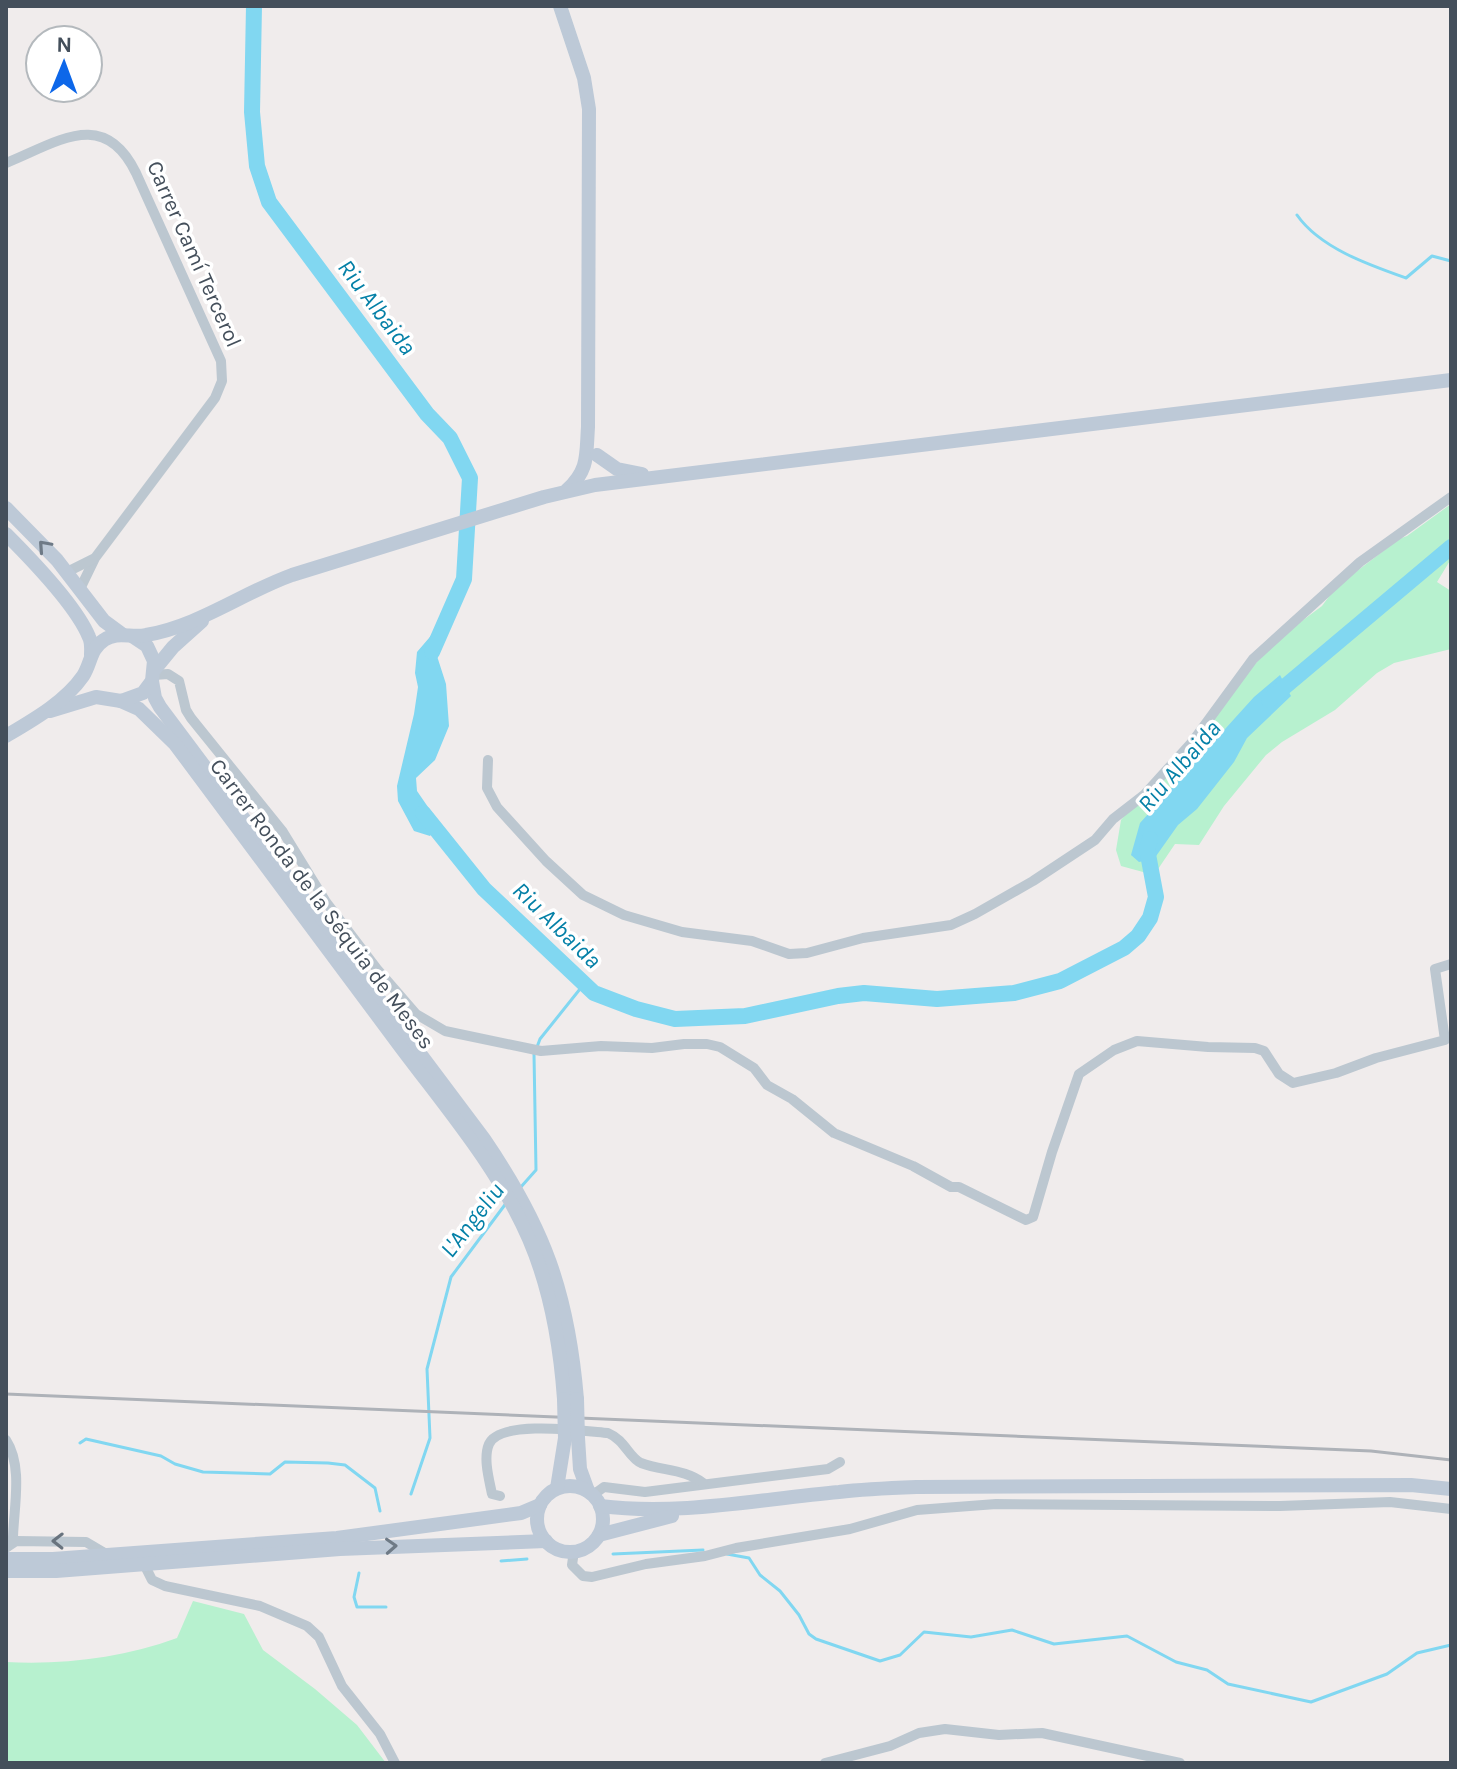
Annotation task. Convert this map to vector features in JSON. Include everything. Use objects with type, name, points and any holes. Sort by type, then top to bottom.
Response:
[{"type":"main road","points":[[560,6],[584,78],[589,109],[588,427],[584,468],[567,491]]},
{"type":"main road","points":[[6,736],[42,714],[77,683],[103,640],[168,630],[208,615],[261,586],[567,491],[666,476],[1451,380]]},
{"type":"main road","points":[[588,427],[601,470],[595,485]]},
{"type":"main road","points":[[597,455],[617,469],[666,476]]},
{"type":"main road","points":[[584,468],[595,485]]},
{"type":"main road","points":[[6,508],[67,572],[104,621],[140,640],[151,653],[154,675]]},
{"type":"main road","points":[[6,534],[43,574],[84,627],[91,643],[93,683],[114,699]]},
{"type":"main road","points":[[42,714],[85,700],[136,697],[173,647],[208,615]]},
{"type":"main road","name":"Carrer Ronda de la Séquia de Meses","points":[[154,675],[155,698],[160,707],[479,1143]]},
{"type":"main road","name":"Carrer Ronda de la Séquia de Meses","points":[[114,699],[139,709],[175,744],[479,1143]]},
{"type":"main road","points":[[479,1143],[523,1199],[534,1234],[550,1257],[566,1311],[572,1438],[580,1469],[594,1497],[602,1526],[599,1535]]},
{"type":"main road","points":[[557,1488],[572,1438]]},
{"type":"main road","points":[[546,1541],[538,1524],[540,1505],[557,1488],[578,1487],[594,1497],[636,1510],[703,1508],[839,1492],[918,1487],[1411,1485],[1451,1489]]},
{"type":"main road","points":[[6,1559],[108,1555],[337,1538],[521,1513],[540,1505]]},
{"type":"main road","points":[[6,1571],[56,1571],[370,1547],[546,1541],[563,1551],[574,1551],[584,1549],[599,1535],[703,1508]]},
{"type":"street","name":"Carrer Camí Tercerol","points":[[6,163],[83,134],[105,137],[123,149],[221,361],[222,381],[215,398],[95,558],[80,589]]},
{"type":"street","points":[[488,760],[487,788],[497,807],[546,861],[583,895],[624,915],[682,932],[752,941],[789,954],[807,953],[852,940],[951,925],[1033,881],[1095,840],[1113,819],[1144,795],[1185,750],[1253,659],[1360,562],[1451,497]]},
{"type":"street","name":"Carrer Camí Tercerol","points":[[67,572],[95,558]]},
{"type":"street","points":[[154,675],[168,674],[179,681],[191,718],[283,832],[351,936],[416,1014],[459,1036],[535,1050],[601,1046],[652,1048],[684,1044],[720,1047],[754,1068],[767,1085],[792,1099],[834,1133],[913,1166],[951,1187],[959,1187],[1026,1220],[1033,1217],[1079,1074],[1114,1050],[1137,1041],[1255,1048],[1264,1051],[1279,1074],[1293,1083],[1336,1073],[1376,1058],[1445,1040],[1435,969],[1451,964]]},
{"type":"street","points":[[500,1496],[492,1494],[487,1449],[491,1440],[515,1429],[608,1433],[619,1438],[638,1462],[685,1474],[703,1483]]},
{"type":"street","points":[[6,1440],[16,1467],[13,1537],[6,1547]]},
{"type":"street","points":[[594,1497],[599,1489],[609,1487],[645,1492],[828,1469],[840,1462]]},
{"type":"street","points":[[574,1551],[572,1565],[583,1576],[592,1577],[646,1564],[850,1529],[917,1510],[996,1504],[1280,1506],[1390,1502],[1451,1509]]},
{"type":"street","points":[[6,1547],[16,1541],[74,1541],[100,1548],[108,1555]]},
{"type":"street","points":[[144,1564],[152,1580],[165,1586],[260,1606],[307,1626],[319,1637],[338,1679],[380,1734],[395,1763]]},
{"type":"street","points":[[825,1763],[890,1746],[930,1730],[945,1729],[999,1735],[1042,1733],[1180,1763]]},
{"type":"green space","points":[[1451,504],[1451,559],[1437,582],[1451,591],[1451,649],[1394,663],[1377,673],[1335,710],[1282,742],[1266,755],[1224,806],[1199,845],[1175,844],[1154,875],[1121,866],[1116,850],[1121,820],[1246,673],[1283,635],[1322,606],[1336,587]]},
{"type":"green space","points":[[193,1601],[244,1614],[263,1650],[357,1725],[386,1763],[6,1763],[6,1662],[93,1659],[156,1645],[177,1638]]},
{"type":"water","points":[[435,631],[443,636],[437,656],[446,684],[449,726],[435,760],[416,778],[417,791],[439,823],[430,836],[414,831],[398,801],[397,786],[414,714],[418,687],[415,673],[417,652]]},
{"type":"water","points":[[1280,675],[1291,696],[1247,738],[1234,762],[1197,809],[1178,825],[1154,859],[1139,862],[1131,855],[1140,823],[1254,697]]},
{"type":"waterway","name":"Riu Albaida","points":[[254,6],[252,112],[257,166],[269,202],[427,414],[450,438],[470,478],[464,579],[432,652]]},
{"type":"waterway","points":[[1297,215],[1332,246],[1406,278],[1432,256],[1451,261]]},
{"type":"waterway","name":"Riu Albaida","points":[[1269,700],[1451,547]]},
{"type":"waterway","name":"Riu Albaida","points":[[423,813],[484,889],[594,993],[675,1019],[745,1016],[864,993],[937,999],[1014,993],[1060,981],[1124,948],[1138,936],[1150,918],[1156,897],[1147,849],[1150,839]]},
{"type":"waterway","name":"L'Angeliu","points":[[537,1047],[584,984]]},
{"type":"waterway","name":"L'Angeliu","points":[[520,1188],[536,1170],[534,1054]]},
{"type":"waterway","name":"L'Angeliu","points":[[411,1494],[430,1438],[427,1369],[451,1277],[507,1202]]},
{"type":"waterway","points":[[80,1443],[86,1439],[161,1456],[175,1464],[203,1472],[270,1474],[285,1462],[345,1465],[375,1488],[380,1511]]},
{"type":"waterway","points":[[613,1554],[703,1550]]},
{"type":"waterway","points":[[727,1554],[749,1558],[760,1575],[780,1591],[809,1634],[816,1639],[880,1661],[900,1655],[924,1632],[971,1637],[1012,1630],[1054,1644],[1127,1636],[1176,1662],[1207,1670],[1228,1684],[1311,1702],[1387,1674],[1417,1653],[1451,1645]]},
{"type":"waterway","points":[[501,1561],[527,1559]]},
{"type":"waterway","points":[[359,1573],[354,1597],[357,1607],[386,1607]]},
{"type":"railway","points":[[6,1394],[1371,1451],[1451,1460]]}]
